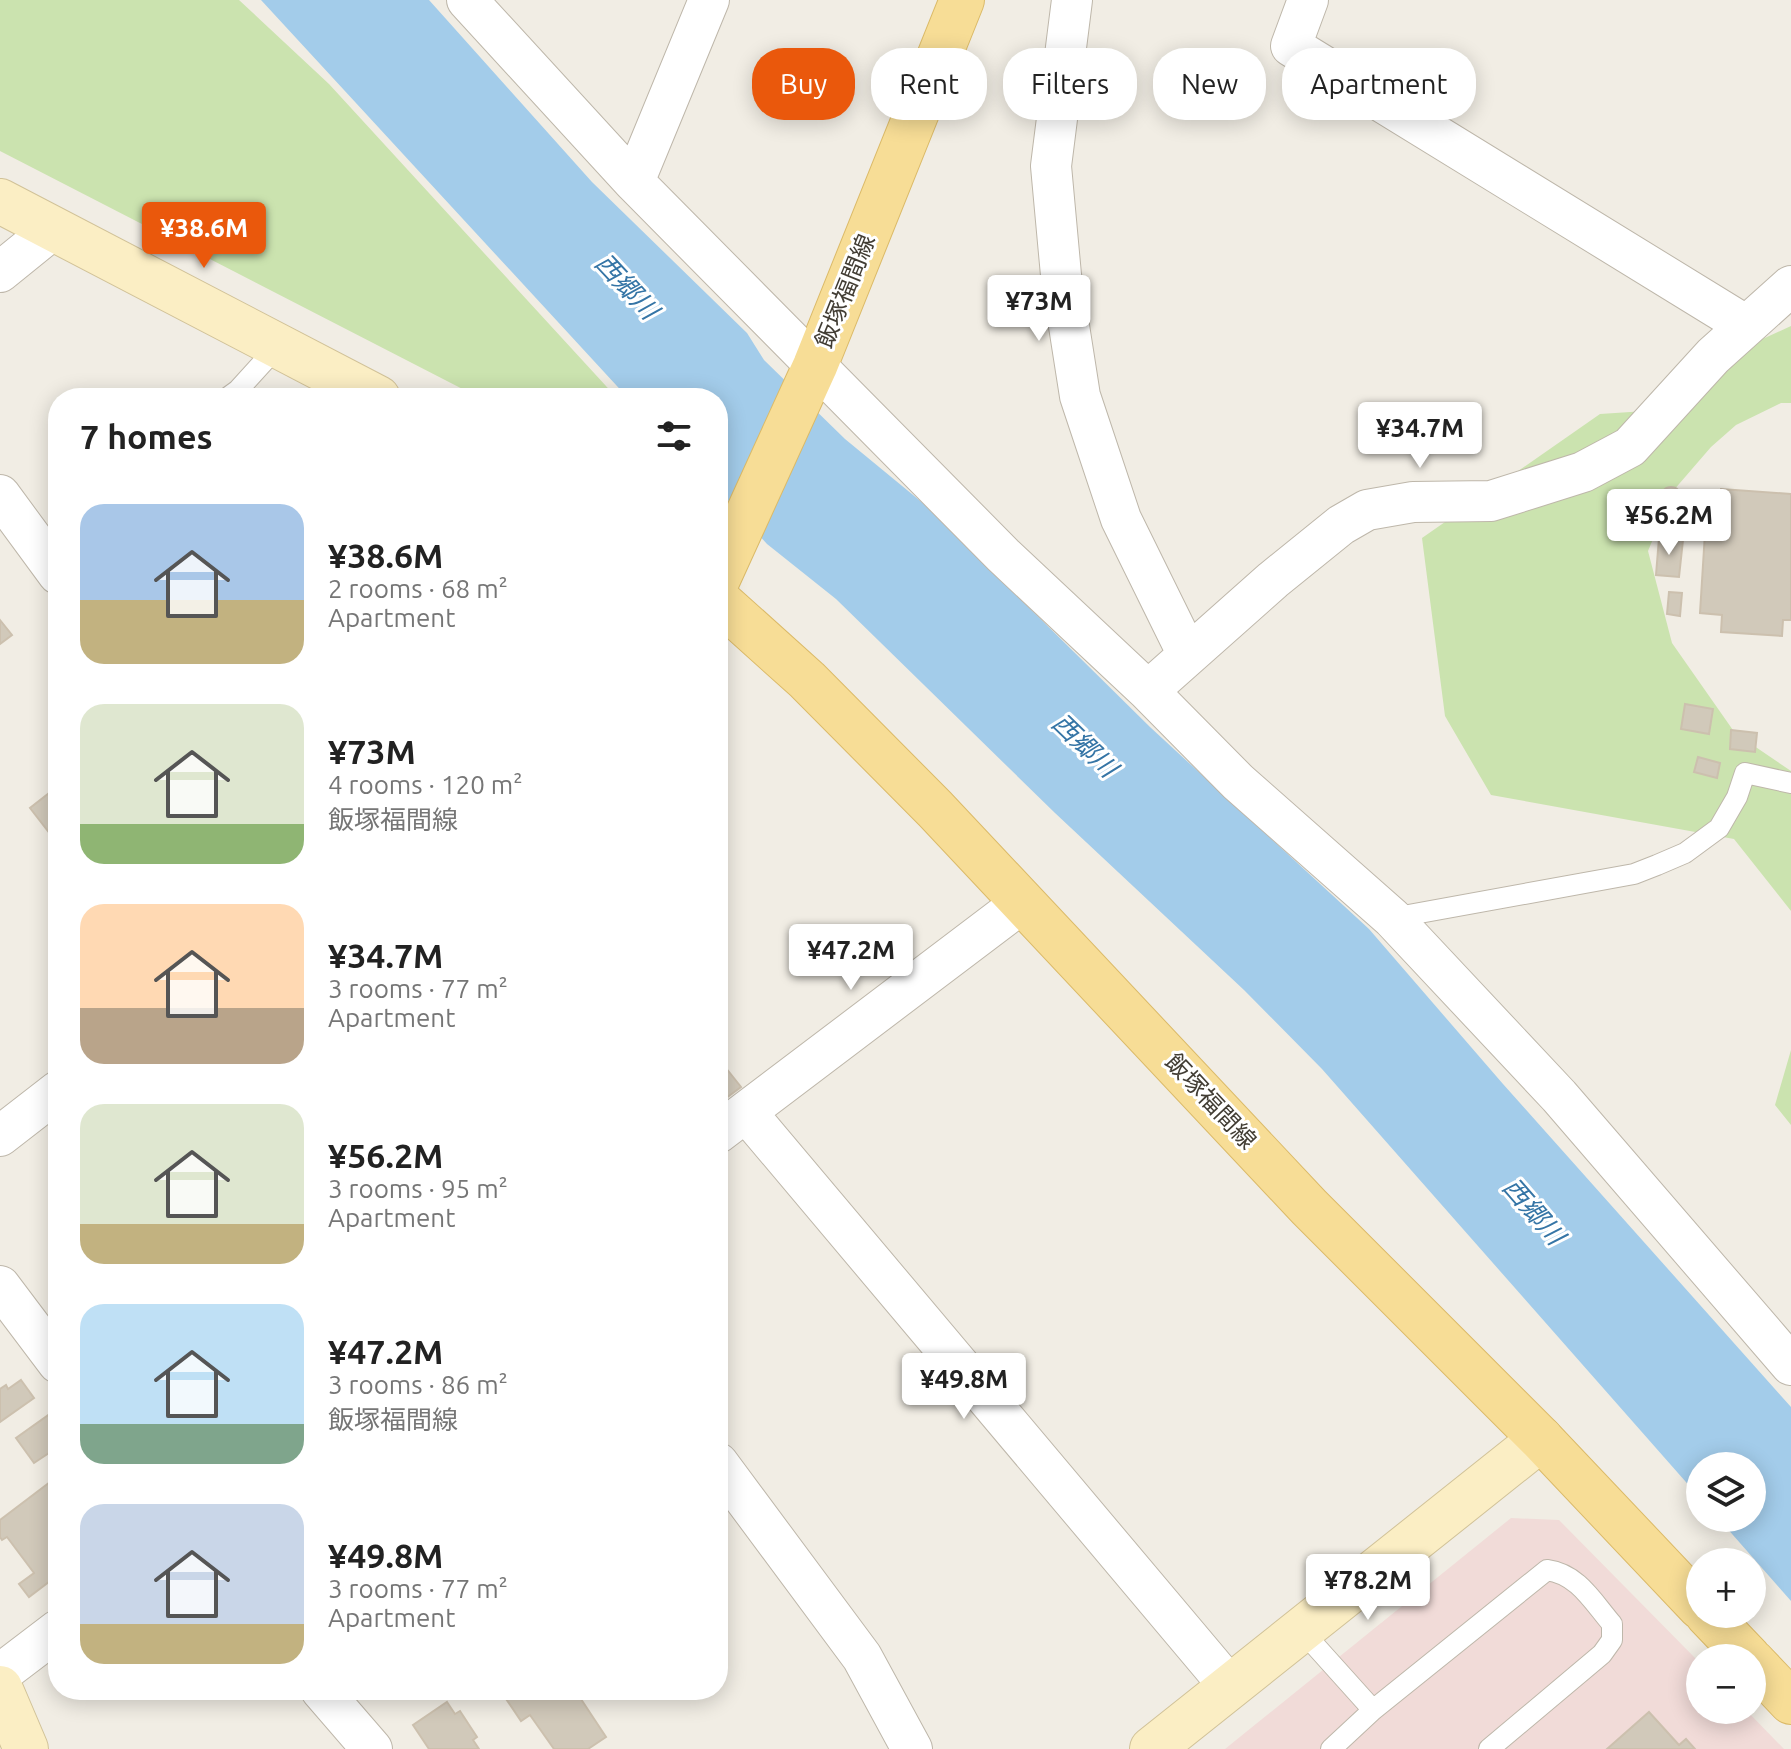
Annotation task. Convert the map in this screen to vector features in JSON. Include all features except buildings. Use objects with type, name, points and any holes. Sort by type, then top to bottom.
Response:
[{"type":"main road","name":"飯塚福間線","points":[[728,557],[810,377],[962,0]]},
{"type":"main road","name":"飯塚福間線","points":[[728,609],[807,680],[1023,902],[1309,1207],[1541,1439],[1686,1592]]},
{"type":"main road","points":[[1720,1628],[1735,1644]]},
{"type":"main road","points":[[1766,1676],[1791,1702]]},
{"type":"street","points":[[467,0],[810,377],[1148,691],[1238,782],[1392,918],[1559,1096],[1791,1365]]},
{"type":"street","points":[[634,182],[709,0]]},
{"type":"street","points":[[1072,0],[1051,166],[1061,275],[1080,396],[1121,519],[1188,655]]},
{"type":"street","points":[[1308,0],[1291,46],[1745,325]]},
{"type":"street","points":[[0,201],[358,388]]},
{"type":"street","points":[[0,272],[53,229]]},
{"type":"street","points":[[1148,691],[1273,580],[1341,525],[1367,510],[1413,502],[1491,501],[1583,472],[1630,447],[1745,325],[1791,286]]},
{"type":"street","points":[[0,495],[48,560]]},
{"type":"street","points":[[1023,902],[732,1123],[1231,1688]]},
{"type":"street","points":[[0,1136],[48,1099]]},
{"type":"street","points":[[0,1286],[48,1350]]},
{"type":"street","points":[[1152,1749],[1541,1439]]},
{"type":"street","points":[[728,1476],[862,1657],[912,1749]]},
{"type":"street","points":[[0,1674],[48,1638]]},
{"type":"street","points":[[0,1688],[26,1749]]},
{"type":"street","points":[[330,1700],[372,1749]]},
{"type":"lane","points":[[240,388],[277,347]]},
{"type":"lane","points":[[1392,918],[1634,874],[1685,853],[1719,828],[1737,797],[1745,773],[1791,783]]},
{"type":"lane","points":[[1331,1749],[1373,1710],[1547,1570],[1562,1572],[1574,1579],[1612,1624],[1612,1640],[1602,1654],[1489,1749]]},
{"type":"lane","points":[[1302,1631],[1373,1710]]},
{"type":"shaded area","points":[[1511,1518],[1559,1520],[1686,1649],[1686,1724],[1760,1724],[1784,1749],[1225,1749]]},
{"type":"green space","points":[[0,0],[239,0],[329,84],[608,388],[461,388],[0,151]]},
{"type":"green space","points":[[1791,326],[1791,403],[1781,403],[1736,425],[1711,447],[1673,491],[1648,551],[1672,643],[1735,733],[1791,771],[1791,911],[1734,839],[1491,795],[1445,716],[1422,538],[1600,414],[1691,408],[1730,354]]},
{"type":"green space","points":[[1791,1050],[1791,1125],[1775,1105]]},
{"type":"water","name":"西郷川","points":[[261,0],[429,0],[592,182],[747,333],[764,360],[845,439],[924,504],[1150,727],[1369,929],[1791,1407],[1791,1601],[1766,1573],[1766,1548],[1744,1548],[1730,1532],[1766,1532],[1766,1452],[1686,1452],[1686,1482],[1322,1069],[1244,990],[1055,813],[836,599],[767,544],[728,500],[728,388],[619,388]]}]
